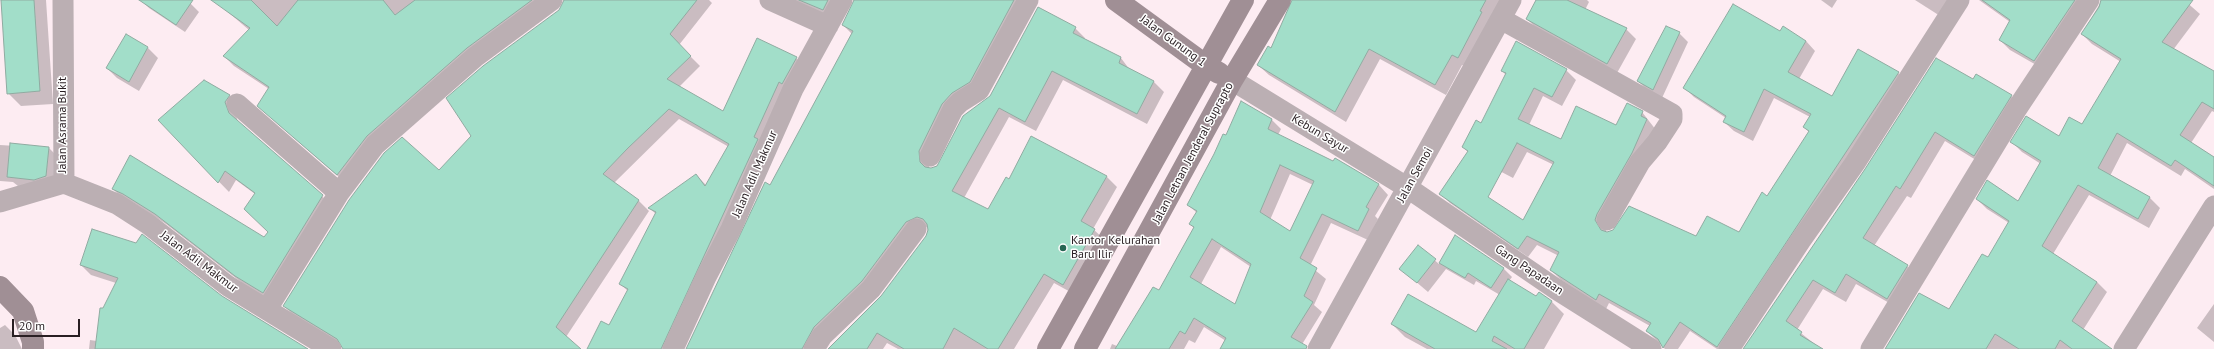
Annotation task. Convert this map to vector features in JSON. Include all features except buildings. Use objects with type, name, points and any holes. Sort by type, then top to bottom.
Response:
[{"type":"main road","name":"Jalan Gunung 1","points":[[1116,0],[1205,65],[1232,80]]},
{"type":"main road","points":[[1048,349],[1242,0]]},
{"type":"main road","name":"Jalan Letnan Jenderal Suprapto","points":[[1085,349],[1232,80],[1280,0]]},
{"type":"main road","points":[[0,287],[23,312],[33,342],[33,349]]},
{"type":"street","name":"Jalan Asrama Bukit","points":[[0,202],[64,183],[63,0]]},
{"type":"street","points":[[267,309],[339,193],[375,145],[475,58],[552,0]]},
{"type":"street","points":[[770,0],[828,26]]},
{"type":"street","name":"Jalan Adil Makmur","points":[[673,349],[731,229],[793,89],[842,0]]},
{"type":"street","points":[[930,156],[953,110],[960,102],[978,90],[1028,0]]},
{"type":"street","name":"Jalan Semoi","points":[[1318,349],[1511,0]]},
{"type":"street","points":[[1729,349],[1801,240],[1855,163],[1959,0]]},
{"type":"street","points":[[1871,349],[2016,110],[2089,0]]},
{"type":"street","points":[[1501,20],[1672,114],[1672,119],[1657,142],[1640,162],[1607,220]]},
{"type":"street","name":"Kebun Sayur","points":[[1232,80],[1408,188]]},
{"type":"street","points":[[237,104],[339,193]]},
{"type":"street","name":"Jalan Adil Makmur","points":[[64,183],[117,204],[148,224],[228,286],[331,349]]},
{"type":"street","name":"Gang Papadaan","points":[[1408,188],[1556,289],[1651,349]]},
{"type":"street","points":[[2124,349],[2214,206]]},
{"type":"street","points":[[814,349],[822,336],[871,289],[916,229]]},
{"type":"place","name":"Kantor Kelurahan Baru Ilir","points":[[1063,248]]}]
